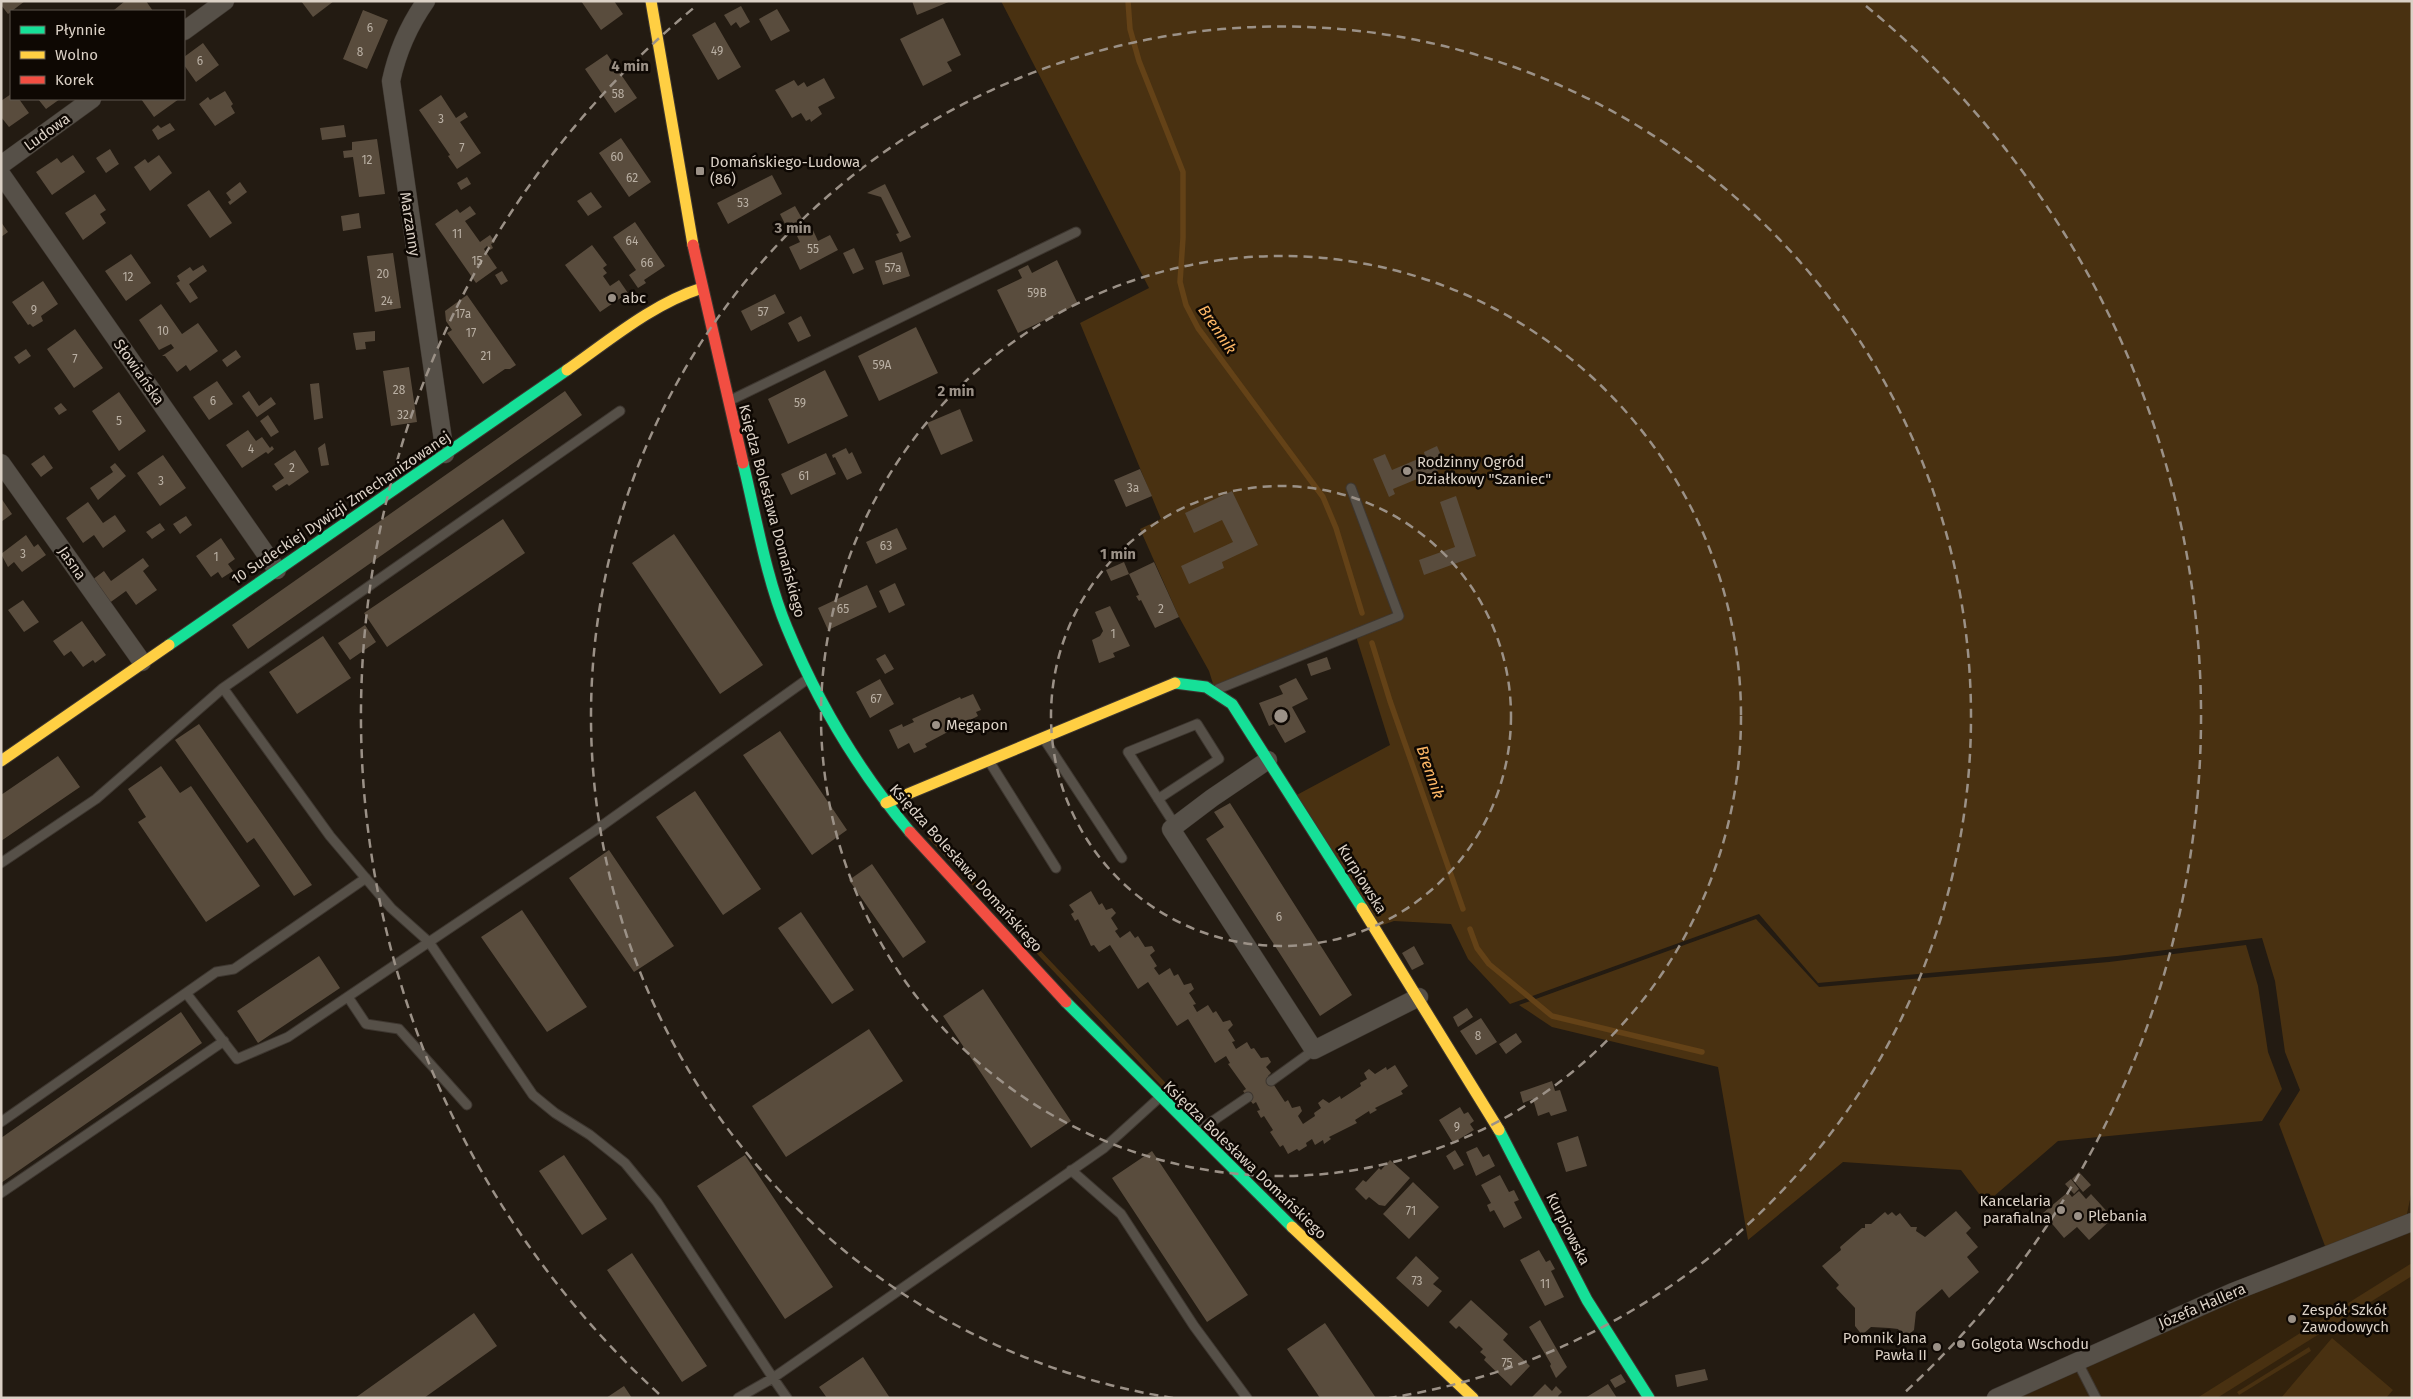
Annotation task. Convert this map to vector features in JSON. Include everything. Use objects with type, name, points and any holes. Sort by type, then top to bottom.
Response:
[{"type":"street","points":[[185,30],[225,1]]},
{"type":"street","name":"Marzanny","points":[[426,1],[404,40],[390,81],[445,454]]},
{"type":"street","name":"Księdza Bolesława Domańskiego","points":[[651,1],[679,172],[702,288],[728,402],[780,608],[809,678],[844,741],[886,803],[930,855],[1067,1003],[1159,1098],[1473,1398]]},
{"type":"street","name":"Ludowa","points":[[1,165],[91,100]]},
{"type":"street","name":"Słowiańska","points":[[1,174],[277,570]]},
{"type":"street","name":"10 Sudeckiej Dywizji Zmechanizowanej","points":[[1,761],[658,307],[677,296],[702,288]]},
{"type":"street","name":"Jasna","points":[[1,463],[142,662]]},
{"type":"street","name":"Kurpiowska","points":[[886,803],[988,759],[1175,683],[1197,683],[1215,690],[1232,704],[1420,997],[1496,1124],[1587,1300],[1649,1398]]},
{"type":"street","points":[[1268,760],[1171,828],[1314,1050],[1420,997]]},
{"type":"street","name":"Józefa Hallera","points":[[1996,1398],[2233,1292],[2412,1222]]},
{"type":"lane","points":[[728,402],[1076,232]]},
{"type":"lane","points":[[1,863],[96,798],[223,688],[620,411]]},
{"type":"lane","points":[[1215,690],[1240,678],[1399,616],[1351,488]]},
{"type":"lane","points":[[186,993],[237,1059],[288,1036],[594,832],[809,678]]},
{"type":"lane","points":[[223,688],[330,836],[391,908],[429,942],[533,1095],[555,1114],[590,1135],[625,1163],[657,1202],[787,1398]]},
{"type":"lane","points":[[1158,799],[1219,759],[1197,724],[1128,752],[1158,799],[1175,825]]},
{"type":"lane","points":[[1042,737],[1122,858]]},
{"type":"lane","points":[[988,759],[1056,868]]},
{"type":"lane","points":[[1,1122],[216,972],[234,969],[366,878]]},
{"type":"lane","points":[[348,997],[366,1024],[399,1029],[467,1105]]},
{"type":"lane","points":[[1,1193],[224,1042]]},
{"type":"lane","points":[[1272,1081],[1314,1050]]},
{"type":"lane","points":[[1195,1133],[1248,1097]]},
{"type":"lane","points":[[738,1398],[773,1378],[1104,1148],[1159,1098]]},
{"type":"lane","points":[[1071,1170],[1121,1214],[1194,1326],[1247,1398]]},
{"type":"lane","points":[[2077,1361],[2096,1398]]},
{"type":"shaded area","points":[[1001,1],[2412,1],[2412,1190],[2405,1224],[2328,1254],[2279,1124],[2300,1090],[2285,1052],[2275,981],[2262,938],[2117,956],[1818,983],[1759,914],[1510,1004],[1468,959],[1451,924],[1394,921],[1374,928],[1293,797],[1390,745],[1355,633],[1215,690],[1209,671],[1179,617],[1140,529],[1161,519],[1080,323],[1149,288]]},
{"type":"shaded area","points":[[931,835],[1196,1115],[1187,1113],[928,838]]},
{"type":"shaded area","points":[[1756,919],[1819,987],[2109,962],[2246,945],[2258,986],[2268,1052],[2282,1089],[2262,1121],[2058,1141],[1986,1203],[1961,1170],[1843,1162],[1748,1240],[1718,1067],[1552,1027],[1519,1005]]},
{"type":"shaded area","name":"Zespół Szkół Zawodowych","points":[[2412,1190],[2412,1398],[1996,1398],[2405,1224]]},
{"type":"shaded area","points":[[2412,1263],[2412,1276],[2217,1398],[2197,1398]]},
{"type":"shaded area","points":[[2332,1338],[2393,1390],[2386,1398],[2281,1398]]},
{"type":"shaded area","points":[[2309,1347],[2311,1351],[2239,1395],[2237,1392]]},
{"type":"building","points":[[1,1],[25,1],[13,10],[10,10],[8,14],[1,5]]},
{"type":"building","points":[[125,1],[146,1],[152,10],[114,10]]},
{"type":"building","points":[[301,1],[334,1],[313,17]]},
{"type":"building","points":[[581,1],[614,1],[623,14],[601,30]]},
{"type":"building","points":[[912,1],[951,1],[917,15]]},
{"type":"building","points":[[741,6],[750,22],[740,28],[736,22],[731,26],[724,15]]},
{"type":"building","points":[[777,9],[790,31],[771,41],[759,19]]},
{"type":"building","points":[[363,10],[388,20],[367,69],[343,59]]},
{"type":"building","points":[[943,18],[961,55],[947,62],[952,71],[923,86],[900,39]]},
{"type":"building","points":[[715,22],[741,67],[718,80],[692,35]]},
{"type":"building","points":[[203,43],[219,65],[196,82],[185,66],[185,56]]},
{"type":"building","points":[[607,54],[637,98],[615,113],[585,69]]},
{"type":"building","points":[[824,78],[835,98],[818,107],[822,114],[811,122],[810,119],[806,121],[801,113],[792,118],[775,90],[794,80],[798,86],[804,82],[807,87]]},
{"type":"building","points":[[225,91],[233,104],[231,106],[235,113],[215,126],[199,104],[208,97],[210,100]]},
{"type":"building","points":[[10,95],[10,100],[20,100],[29,113],[9,127],[1,117],[1,101]]},
{"type":"building","points":[[441,95],[456,118],[465,112],[468,117],[460,122],[481,153],[457,169],[448,156],[450,155],[419,110]]},
{"type":"building","points":[[39,100],[59,100],[46,109]]},
{"type":"building","points":[[142,100],[178,100],[154,117]]},
{"type":"building","points":[[170,123],[175,130],[158,140],[152,130],[158,125],[161,128]]},
{"type":"building","points":[[344,125],[346,137],[322,140],[320,128]]},
{"type":"building","points":[[621,138],[651,182],[629,197],[599,153]]},
{"type":"building","points":[[377,139],[385,194],[359,197],[353,157],[344,158],[343,151],[352,150],[352,142]]},
{"type":"building","points":[[110,149],[119,164],[106,173],[96,158]]},
{"type":"building","points":[[73,155],[85,172],[52,195],[36,172],[57,158],[61,163]]},
{"type":"building","points":[[159,155],[172,173],[150,191],[134,167],[145,159],[148,163]]},
{"type":"building","points":[[772,175],[782,194],[728,224],[717,203]]},
{"type":"building","points":[[467,177],[471,184],[461,190],[457,183]]},
{"type":"building","points":[[240,182],[247,192],[230,205],[228,202],[231,200],[226,193]]},
{"type":"building","points":[[885,184],[911,237],[900,242],[896,234],[899,233],[881,197],[867,193]]},
{"type":"building","points":[[209,190],[232,223],[210,238],[187,205]]},
{"type":"building","points":[[591,192],[602,207],[588,216],[577,201]]},
{"type":"building","points":[[95,194],[106,210],[100,214],[106,223],[83,240],[65,213]]},
{"type":"building","points":[[470,206],[476,214],[465,221],[480,242],[490,235],[495,242],[491,244],[493,248],[490,250],[487,246],[484,249],[497,268],[476,283],[435,224],[457,209],[460,213]]},
{"type":"building","points":[[795,206],[804,222],[788,230],[780,214]]},
{"type":"building","points":[[359,213],[361,228],[343,231],[341,216]]},
{"type":"building","points":[[1,222],[8,232],[1,237]]},
{"type":"building","points":[[635,222],[665,266],[644,280],[646,283],[638,288],[629,275],[636,270],[613,237]]},
{"type":"building","points":[[812,228],[818,241],[830,235],[838,250],[800,270],[789,247],[800,242],[797,236]]},
{"type":"building","points":[[592,245],[607,265],[603,268],[607,273],[603,276],[610,286],[619,280],[628,293],[600,312],[565,265]]},
{"type":"building","points":[[854,248],[864,269],[853,274],[843,253]]},
{"type":"building","points":[[902,252],[910,276],[883,285],[875,261]]},
{"type":"building","points":[[393,253],[401,308],[375,312],[367,256]]},
{"type":"building","points":[[131,254],[151,283],[126,301],[105,271]]},
{"type":"building","points":[[1057,260],[1078,304],[1018,333],[997,290],[1022,278],[1018,270],[1028,265],[1032,273]]},
{"type":"building","points":[[203,265],[207,271],[189,284],[198,298],[190,303],[176,283],[180,281],[177,276],[190,267],[193,271]]},
{"type":"building","points":[[502,271],[508,281],[501,285],[495,275]]},
{"type":"building","points":[[43,281],[58,304],[41,316],[43,321],[33,327],[30,324],[28,325],[12,302]]},
{"type":"building","points":[[775,294],[785,313],[751,331],[741,311]]},
{"type":"building","points":[[467,295],[516,365],[510,369],[505,369],[483,384],[447,333],[452,330],[446,321],[445,311]]},
{"type":"building","points":[[161,304],[182,334],[198,323],[218,351],[190,371],[186,365],[177,372],[165,356],[162,356],[174,348],[171,344],[159,350],[139,320]]},
{"type":"building","points":[[801,316],[811,336],[798,342],[788,323]]},
{"type":"building","points":[[916,327],[938,373],[879,401],[858,356]]},
{"type":"building","points":[[75,329],[103,368],[74,388],[47,349]]},
{"type":"building","points":[[375,331],[375,341],[365,342],[366,349],[356,350],[353,333]]},
{"type":"building","points":[[26,349],[31,356],[19,364],[14,357]]},
{"type":"building","points":[[236,350],[241,357],[227,367],[222,360]]},
{"type":"building","points":[[409,367],[417,422],[391,426],[383,371]]},
{"type":"building","points":[[825,370],[848,416],[788,444],[768,399]]},
{"type":"building","points":[[217,381],[233,404],[209,420],[193,397]]},
{"type":"building","points":[[319,383],[323,418],[314,420],[310,384]]},
{"type":"building","points":[[249,391],[259,406],[271,397],[276,404],[257,417],[242,396]]},
{"type":"building","points":[[565,391],[582,415],[248,649],[232,625]]},
{"type":"building","points":[[119,392],[146,431],[119,451],[92,411]]},
{"type":"building","points":[[61,403],[67,410],[59,415],[54,408]]},
{"type":"building","points":[[960,409],[973,441],[941,455],[927,423]]},
{"type":"building","points":[[268,415],[279,432],[271,437],[260,421]]},
{"type":"building","points":[[248,430],[256,441],[262,437],[270,448],[272,446],[274,449],[268,454],[266,452],[242,468],[226,445]]},
{"type":"building","points":[[325,443],[329,465],[321,466],[318,448]]},
{"type":"building","name":"Rodzinny Ogród Działkowy \"Szaniec\"","points":[[1437,446],[1446,467],[1393,489],[1395,494],[1389,497],[1373,459],[1385,454],[1392,470],[1425,456],[1424,452]]},
{"type":"building","points":[[846,448],[849,454],[852,452],[862,473],[847,480],[835,457],[833,458],[832,455]]},
{"type":"building","points":[[295,450],[309,472],[289,486],[287,484],[276,491],[272,486],[284,478],[274,464]]},
{"type":"building","points":[[826,453],[836,474],[791,495],[781,474]]},
{"type":"building","points":[[44,455],[53,468],[41,477],[31,464]]},
{"type":"building","points":[[163,455],[186,488],[160,506],[137,473]]},
{"type":"building","points":[[115,463],[126,476],[98,500],[90,488],[113,472],[110,467]]},
{"type":"building","points":[[1140,469],[1152,496],[1126,507],[1114,480]]},
{"type":"building","points":[[1232,491],[1258,545],[1222,562],[1224,568],[1189,584],[1181,566],[1233,542],[1222,520],[1194,533],[1185,513]]},
{"type":"building","points":[[1456,496],[1476,556],[1424,575],[1419,560],[1455,547],[1440,502]]},
{"type":"building","points":[[1,498],[12,514],[1,522]]},
{"type":"building","points":[[88,502],[103,523],[115,515],[126,531],[103,548],[94,535],[83,543],[66,518]]},
{"type":"building","points":[[186,516],[192,525],[180,534],[173,524]]},
{"type":"building","points":[[503,519],[525,553],[387,647],[364,613]]},
{"type":"building","points":[[160,523],[165,530],[152,539],[146,532]]},
{"type":"building","points":[[897,528],[907,549],[876,564],[866,542]]},
{"type":"building","points":[[674,534],[763,665],[720,694],[632,563]]},
{"type":"building","points":[[26,535],[34,547],[38,544],[46,555],[22,572],[14,562],[8,567],[1,554]]},
{"type":"building","points":[[221,538],[235,559],[228,564],[233,571],[222,578],[218,572],[211,577],[196,556]]},
{"type":"building","points":[[143,558],[149,566],[143,571],[157,590],[136,605],[126,591],[108,604],[92,580],[104,571],[111,581]]},
{"type":"building","points":[[1124,562],[1129,574],[1111,581],[1106,570]]},
{"type":"building","points":[[1154,562],[1179,617],[1155,628],[1141,600],[1139,601],[1136,596],[1139,595],[1129,574]]},
{"type":"building","points":[[895,583],[905,605],[889,613],[879,591]]},
{"type":"building","points":[[867,585],[877,607],[828,630],[818,608]]},
{"type":"building","points":[[23,600],[39,622],[24,632],[8,610]]},
{"type":"building","points":[[1110,606],[1130,646],[1113,653],[1115,657],[1099,663],[1092,640],[1100,636],[1103,631],[1095,612]]},
{"type":"building","points":[[82,621],[106,655],[95,663],[93,660],[83,667],[71,651],[64,656],[53,641]]},
{"type":"building","points":[[365,625],[376,642],[350,660],[338,643]]},
{"type":"building","points":[[323,636],[351,678],[297,714],[269,672]]},
{"type":"building","points":[[885,654],[894,669],[885,674],[876,659]]},
{"type":"building","points":[[1327,657],[1331,669],[1311,676],[1307,664]]},
{"type":"building","points":[[1296,678],[1308,699],[1292,707],[1306,732],[1285,743],[1274,724],[1269,726],[1259,703],[1283,694],[1279,686]]},
{"type":"building","points":[[880,679],[894,704],[870,718],[856,692]]},
{"type":"building","name":"Megapon","points":[[973,694],[981,710],[976,712],[978,716],[925,744],[927,747],[914,753],[909,743],[898,749],[889,730],[902,724],[903,727],[914,722],[912,719],[960,697],[961,699]]},
{"type":"building","points":[[199,724],[312,885],[294,896],[254,838],[247,843],[175,740]]},
{"type":"building","points":[[780,731],[847,830],[812,855],[743,755]]},
{"type":"building","points":[[58,756],[80,787],[1,841],[1,795]]},
{"type":"building","points":[[161,766],[180,793],[191,786],[260,886],[206,922],[138,822],[146,817],[128,789]]},
{"type":"building","points":[[695,791],[761,889],[723,915],[656,817]]},
{"type":"building","points":[[1230,803],[1352,995],[1320,1016],[1206,839],[1224,827],[1214,812]]},
{"type":"building","points":[[609,850],[674,946],[634,972],[569,878]]},
{"type":"building","points":[[872,864],[926,942],[903,958],[849,880]]},
{"type":"building","points":[[1091,891],[1099,905],[1102,903],[1106,910],[1112,908],[1116,913],[1111,918],[1118,929],[1115,931],[1120,938],[1130,931],[1135,938],[1138,936],[1145,947],[1152,946],[1155,951],[1150,955],[1157,966],[1154,968],[1159,975],[1170,968],[1174,976],[1178,974],[1184,985],[1191,983],[1194,989],[1189,993],[1196,1004],[1193,1005],[1197,1012],[1208,1005],[1213,1013],[1216,1011],[1223,1022],[1230,1020],[1233,1025],[1228,1030],[1235,1041],[1232,1042],[1236,1049],[1247,1042],[1251,1049],[1254,1048],[1261,1058],[1268,1057],[1271,1062],[1266,1067],[1271,1073],[1268,1076],[1285,1102],[1288,1100],[1292,1108],[1300,1106],[1302,1111],[1298,1116],[1303,1124],[1315,1116],[1314,1113],[1321,1108],[1318,1103],[1323,1099],[1329,1103],[1340,1096],[1341,1099],[1361,1086],[1360,1083],[1367,1079],[1364,1073],[1369,1069],[1375,1074],[1386,1067],[1387,1070],[1395,1065],[1408,1086],[1401,1091],[1403,1094],[1375,1108],[1377,1110],[1370,1114],[1369,1111],[1355,1120],[1357,1123],[1329,1137],[1331,1139],[1324,1144],[1323,1140],[1315,1145],[1312,1139],[1306,1143],[1307,1146],[1299,1151],[1297,1149],[1288,1154],[1283,1145],[1280,1147],[1270,1132],[1273,1130],[1264,1116],[1261,1118],[1257,1111],[1260,1110],[1256,1102],[1253,1104],[1243,1091],[1246,1089],[1228,1064],[1230,1063],[1226,1056],[1215,1063],[1188,1019],[1177,1026],[1148,982],[1138,989],[1110,945],[1099,952],[1094,945],[1091,946],[1078,919],[1075,921],[1071,914],[1074,912],[1069,905]]},
{"type":"building","points":[[522,910],[587,1007],[547,1032],[481,937]]},
{"type":"building","points":[[801,912],[854,990],[832,1004],[778,928]]},
{"type":"building","points":[[1414,946],[1424,964],[1412,970],[1402,953]]},
{"type":"building","points":[[319,956],[340,988],[258,1043],[237,1011]]},
{"type":"building","points":[[983,989],[1071,1121],[1031,1148],[943,1016]]},
{"type":"building","points":[[1467,1008],[1473,1017],[1458,1027],[1453,1017]]},
{"type":"building","points":[[181,1012],[202,1043],[1,1183],[1,1138]]},
{"type":"building","points":[[1481,1018],[1497,1042],[1476,1055],[1460,1031]]},
{"type":"building","points":[[869,1029],[903,1081],[786,1157],[752,1106]]},
{"type":"building","points":[[1516,1033],[1522,1042],[1506,1054],[1499,1044]]},
{"type":"building","points":[[1552,1081],[1555,1091],[1560,1090],[1567,1111],[1551,1116],[1549,1112],[1538,1116],[1533,1099],[1523,1103],[1520,1092]]},
{"type":"building","points":[[1460,1107],[1464,1114],[1468,1112],[1474,1121],[1470,1124],[1474,1130],[1453,1143],[1439,1120]]},
{"type":"building","points":[[1578,1136],[1587,1166],[1566,1172],[1557,1143]]},
{"type":"building","points":[[1477,1147],[1483,1157],[1489,1154],[1495,1166],[1476,1176],[1466,1152]]},
{"type":"building","points":[[1455,1150],[1464,1165],[1454,1170],[1446,1156]]},
{"type":"building","points":[[1152,1151],[1248,1295],[1207,1322],[1112,1178]]},
{"type":"building","points":[[564,1155],[607,1219],[582,1235],[539,1171]]},
{"type":"building","points":[[745,1155],[833,1287],[785,1319],[697,1186]]},
{"type":"building","points":[[1390,1160],[1410,1178],[1385,1206],[1379,1205],[1369,1197],[1366,1200],[1355,1189],[1363,1180],[1366,1182],[1379,1168],[1381,1170]]},
{"type":"building","points":[[2079,1172],[2091,1185],[2083,1192],[2072,1179]]},
{"type":"building","points":[[1500,1175],[1509,1192],[1514,1190],[1519,1200],[1514,1202],[1522,1218],[1504,1228],[1494,1210],[1490,1212],[1487,1205],[1491,1203],[1481,1185]]},
{"type":"building","points":[[2071,1179],[2079,1189],[2074,1194],[2065,1184]]},
{"type":"building","points":[[1413,1182],[1439,1207],[1409,1239],[1383,1214]]},
{"type":"building","name":"Plebania","points":[[2079,1191],[2086,1199],[2091,1194],[2113,1218],[2089,1240],[2077,1227],[2064,1238],[2043,1213],[2068,1192],[2072,1197]]},
{"type":"building","points":[[1956,1211],[1971,1228],[1966,1233],[1978,1247],[1967,1257],[1979,1272],[1949,1298],[1942,1289],[1916,1312],[1914,1330],[1905,1338],[1898,1329],[1889,1328],[1871,1327],[1862,1335],[1855,1326],[1855,1308],[1836,1288],[1839,1285],[1822,1266],[1841,1250],[1840,1247],[1862,1228],[1865,1228],[1865,1224],[1871,1224],[1885,1212],[1888,1215],[1892,1212],[1896,1216],[1900,1213],[1911,1227],[1917,1227],[1916,1231],[1925,1237]]},
{"type":"building","points":[[1539,1250],[1546,1262],[1550,1260],[1555,1269],[1551,1271],[1564,1297],[1545,1306],[1520,1260]]},
{"type":"building","points":[[632,1253],[707,1366],[682,1382],[607,1270]]},
{"type":"building","points":[[1416,1256],[1439,1278],[1433,1284],[1442,1291],[1428,1307],[1396,1278]]},
{"type":"building","points":[[1471,1300],[1508,1334],[1503,1340],[1530,1366],[1511,1386],[1484,1360],[1486,1357],[1480,1352],[1483,1349],[1459,1326],[1456,1329],[1449,1322]]},
{"type":"building","points":[[474,1313],[497,1346],[424,1398],[355,1398]]},
{"type":"building","points":[[1540,1320],[1567,1367],[1556,1378],[1550,1366],[1551,1364],[1529,1327]]},
{"type":"building","points":[[1325,1323],[1376,1398],[1320,1398],[1287,1349]]},
{"type":"building","points":[[863,1357],[890,1398],[827,1398],[819,1387]]},
{"type":"building","points":[[1705,1369],[1708,1380],[1677,1387],[1675,1375]]},
{"type":"building","points":[[1621,1374],[1626,1382],[1615,1388],[1610,1380]]},
{"type":"building","points":[[1545,1384],[1552,1391],[1556,1386],[1562,1392],[1558,1396],[1559,1398],[1531,1398]]},
{"type":"building","points":[[1608,1384],[1617,1398],[1585,1398]]},
{"type":"building","points":[[624,1386],[632,1398],[606,1398]]},
{"type":"waterway","name":"Brennik","points":[[1128,1],[1130,29],[1139,61],[1183,172],[1183,238],[1180,282],[1186,305],[1198,328],[1323,497],[1336,528],[1362,613]]},
{"type":"waterway","name":"Brennik","points":[[1372,643],[1390,701],[1463,909]]},
{"type":"waterway","name":"Brennik","points":[[1470,929],[1477,948],[1489,964],[1552,1016],[1702,1052]]},
{"type":"traffic: fast","points":[[169,645],[567,370]]},
{"type":"traffic: fast","points":[[743,463],[773,589],[799,655],[826,709],[857,760],[873,785],[910,832]]},
{"type":"traffic: fast","points":[[1175,683],[1206,687],[1232,704],[1362,908]]},
{"type":"traffic: fast","points":[[1066,1002],[1292,1227]]},
{"type":"traffic: fast","points":[[1499,1130],[1587,1300],[1649,1398]]},
{"type":"traffic: slow","points":[[651,1],[693,245]]},
{"type":"traffic: slow","points":[[567,370],[649,313],[666,303],[702,288]]},
{"type":"traffic: slow","points":[[1,761],[169,645]]},
{"type":"traffic: slow","points":[[886,803],[1175,683]]},
{"type":"traffic: slow","points":[[1362,908],[1499,1130]]},
{"type":"traffic: slow","points":[[1292,1227],[1473,1398]]},
{"type":"traffic: jam","points":[[693,245],[743,463]]},
{"type":"traffic: jam","points":[[910,832],[1066,1002]]},
{"type":"place","name":"Domańskiego-Ludowa (86)","points":[[700,171]]},
{"type":"place","name":"abc","points":[[612,298]]},
{"type":"place","name":"Rodzinny Ogród Działkowy \"Szaniec\"","points":[[1407,471]]},
{"type":"place","name":"Megapon","points":[[936,725]]},
{"type":"place","name":"Kancelaria parafialna","points":[[2061,1210]]},
{"type":"place","name":"Plebania","points":[[2078,1216]]},
{"type":"place","name":"Zespół Szkół Zawodowych","points":[[2292,1319]]},
{"type":"place","name":"Golgota Wschodu","points":[[1961,1344]]},
{"type":"place","name":"Pomnik Jana Pawła II","points":[[1937,1347]]}]
